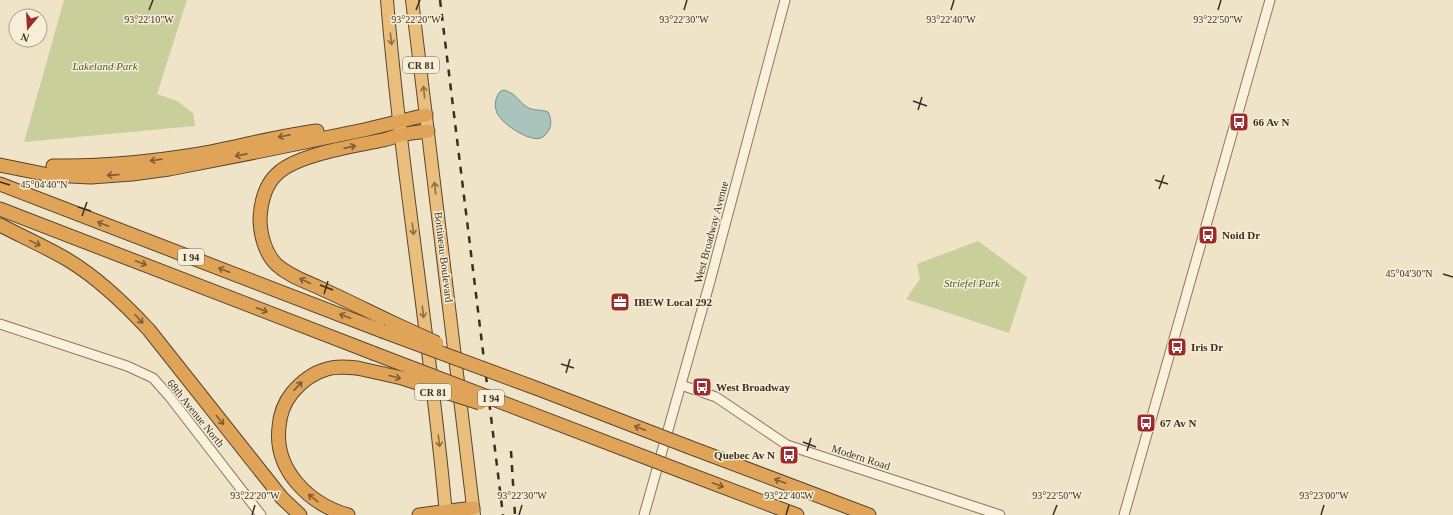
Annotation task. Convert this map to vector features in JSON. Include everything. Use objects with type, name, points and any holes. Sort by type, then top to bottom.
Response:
[{"type":"highway","name":"CR 81","points":[[387,0],[399,120],[446,513]]},
{"type":"highway","name":"Bottineau Boulevard","points":[[412,0],[452,318],[474,511]]},
{"type":"highway","points":[[4,166],[49,175],[91,176],[132,174],[169,169],[256,152],[364,130],[399,120],[426,115]]},
{"type":"highway","points":[[428,131],[401,135],[386,140],[312,156],[282,170],[270,181],[262,200],[260,223],[261,233],[271,258],[280,267],[292,275],[386,326],[571,401],[869,515]]},
{"type":"highway","name":"I 94","points":[[0,184],[386,326]]},
{"type":"highway","name":"I 94","points":[[0,209],[798,515]]},
{"type":"highway","points":[[0,225],[69,260],[99,282],[134,314],[149,330],[282,498],[300,515]]},
{"type":"highway","points":[[348,515],[336,512],[320,504],[301,488],[287,470],[279,451],[278,432],[280,414],[283,406],[306,378],[327,369],[357,368],[402,378],[609,443]]},
{"type":"highway","points":[[419,515],[474,511]]},
{"type":"street","name":"West Broadway Avenue","points":[[644,515],[709,285],[785,0]]},
{"type":"street","points":[[1124,515],[1270,0]]},
{"type":"street","name":"68th Avenue North","points":[[0,324],[127,366],[153,378],[169,396],[261,515]]},
{"type":"street","name":"Modern Road","points":[[681,385],[716,397],[788,445],[1000,515]]},
{"type":"green space","name":"Lakeland Park","points":[[64,0],[187,0],[157,94],[177,101],[193,113],[195,126],[24,142]]},
{"type":"green space","name":"Striefel Park","points":[[978,241],[1027,277],[1009,333],[906,299],[920,279],[917,264]]},
{"type":"water","points":[[504,90],[512,94],[529,108],[548,112],[551,125],[544,136],[536,139],[523,135],[504,122],[497,113],[495,104],[497,96]]},
{"type":"railway","points":[[440,0],[503,515]]},
{"type":"railway","points":[[511,451],[515,515]]},
{"type":"place","name":"66 Av N","points":[[1239,122]]},
{"type":"place","name":"Noid Dr","points":[[1208,235]]},
{"type":"place","name":"IBEW Local 292","points":[[620,302]]},
{"type":"place","name":"Iris Dr","points":[[1177,347]]},
{"type":"place","name":"West Broadway","points":[[702,387]]},
{"type":"place","name":"67 Av N","points":[[1146,423]]},
{"type":"place","name":"Quebec Av N","points":[[789,455]]}]
